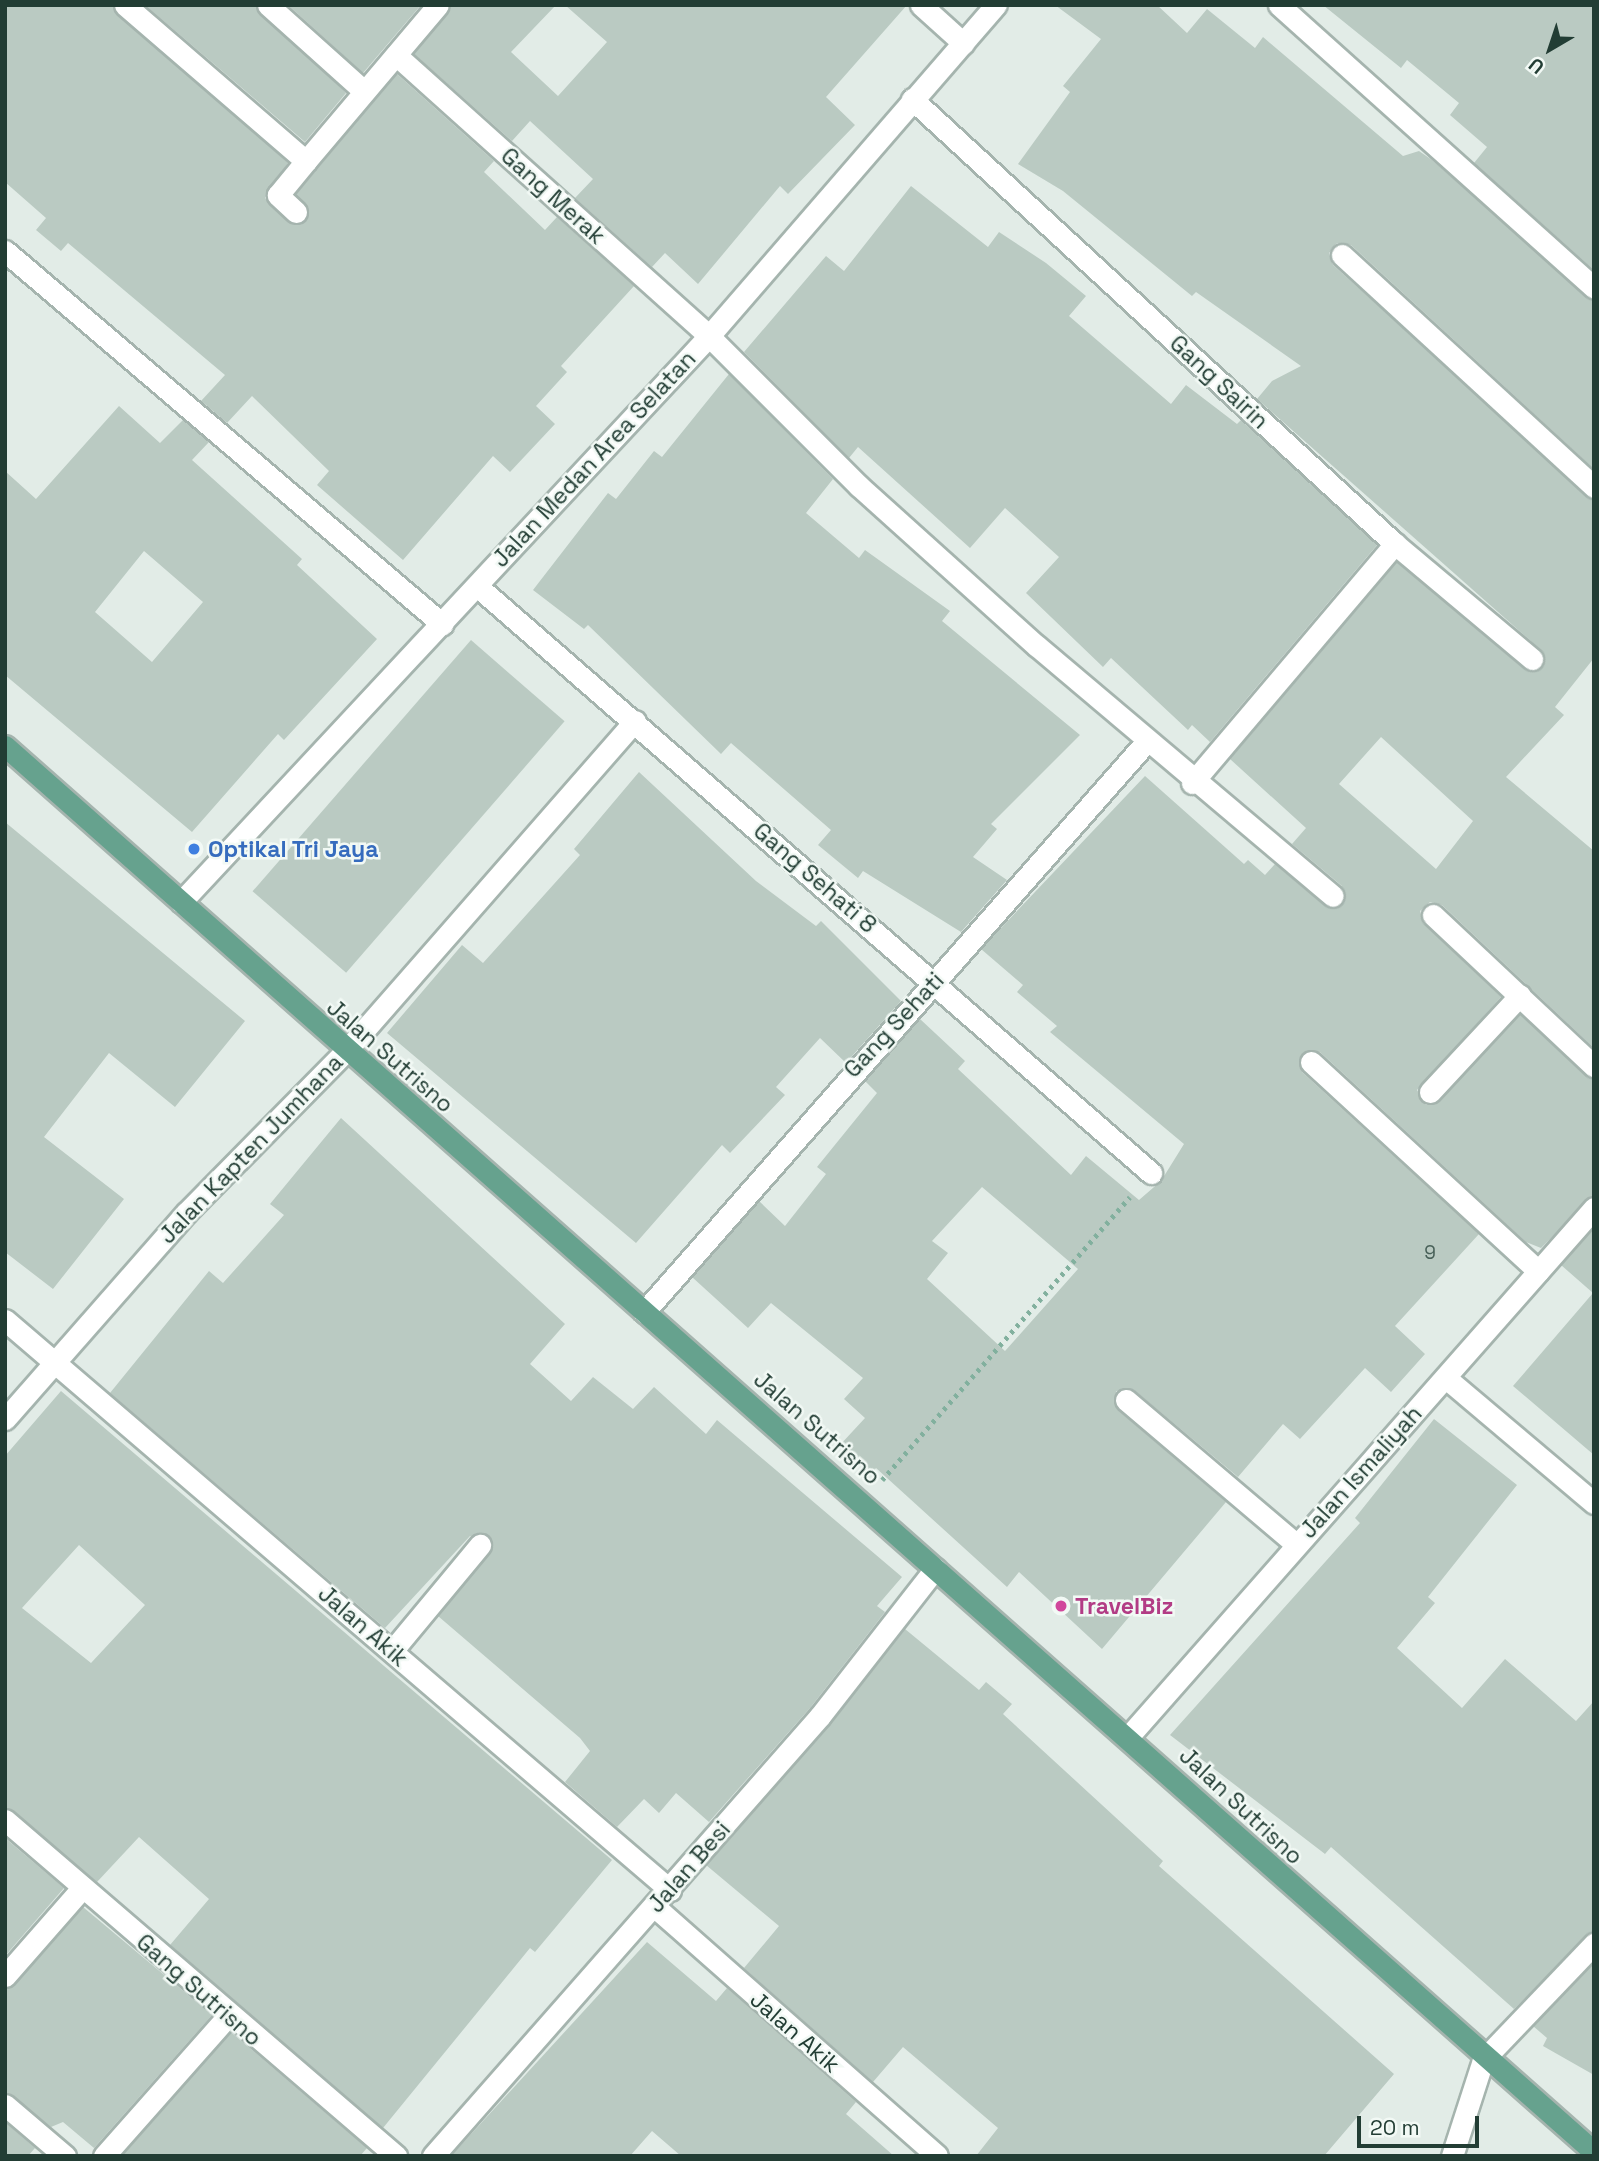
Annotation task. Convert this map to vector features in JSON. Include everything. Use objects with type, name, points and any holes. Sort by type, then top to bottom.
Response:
[{"type":"main road","name":"Jalan Sutrisno","points":[[5,746],[345,1052],[1128,1737],[1483,2060],[1594,2152]]},
{"type":"street","points":[[125,5],[306,161]]},
{"type":"street","points":[[268,5],[364,90]]},
{"type":"street","points":[[296,212],[278,195],[438,5]]},
{"type":"street","points":[[920,5],[963,43]]},
{"type":"street","name":"Jalan Medan Area Selatan","points":[[181,902],[709,336],[996,5]]},
{"type":"street","points":[[1279,5],[1594,288]]},
{"type":"street","name":"Gang Merak","points":[[396,55],[709,336],[859,486],[1192,783],[1333,896]]},
{"type":"street","name":"Gang Sairin","points":[[912,99],[1395,544],[1532,659]]},
{"type":"street","points":[[5,251],[442,624]]},
{"type":"street","points":[[1342,255],[1594,487]]},
{"type":"street","points":[[1192,783],[1395,544]]},
{"type":"street","name":"Gang Sehati 8","points":[[477,586],[1151,1173]]},
{"type":"street","name":"Jalan Kapten Jumhana","points":[[5,1419],[186,1213],[345,1052],[635,721]]},
{"type":"street","name":"Gang Sehati","points":[[644,1312],[1147,741]]},
{"type":"street","points":[[1433,915],[1594,1066]]},
{"type":"street","points":[[1430,1093],[1520,995]]},
{"type":"street","points":[[1311,1062],[1538,1271]]},
{"type":"street","name":"Jalan Ismaliyah","points":[[1128,1737],[1594,1208]]},
{"type":"street","name":"Jalan Akik","points":[[5,1320],[670,1890]]},
{"type":"street","points":[[1446,1378],[1594,1503]]},
{"type":"street","points":[[1126,1399],[1296,1544]]},
{"type":"street","points":[[392,1651],[480,1545]]},
{"type":"street","name":"Jalan Besi","points":[[433,2156],[670,1890],[935,1569]]},
{"type":"street","name":"Gang Sutrisno","points":[[5,1820],[229,2016],[396,2156]]},
{"type":"street","points":[[5,1976],[83,1887]]},
{"type":"street","name":"Jalan Akik","points":[[655,1907],[937,2156]]},
{"type":"street","points":[[1452,2156],[1483,2060],[1594,1944]]},
{"type":"street","points":[[104,2156],[229,2016]]},
{"type":"street","points":[[5,2105],[65,2156]]},
{"type":"path","points":[[862,1502],[1151,1173]]},
{"type":"building","points":[[5,5],[112,5],[288,163],[265,198],[294,225],[309,214],[296,194],[397,74],[494,161],[484,172],[545,230],[557,217],[634,286],[561,366],[567,372],[536,406],[555,424],[510,472],[493,456],[403,560],[317,485],[329,471],[252,396],[227,423],[201,401],[225,375],[68,243],[61,251],[36,230],[46,218],[5,182]]},
{"type":"building","points":[[145,5],[255,5],[346,93],[305,142]]},
{"type":"building","points":[[288,5],[421,5],[363,73]]},
{"type":"building","points":[[451,5],[556,5],[511,52],[558,96],[607,42],[565,5],[907,5],[826,97],[855,125],[788,194],[780,186],[698,284],[665,253],[652,267],[575,198],[593,179],[530,121],[512,141],[414,54]]},
{"type":"building","points":[[1055,5],[1157,5],[1187,33],[1207,9],[1255,48],[1263,37],[1403,156],[1419,151],[1432,160],[1594,301],[1594,469],[1351,245],[1337,243],[1329,253],[1333,265],[1594,500],[1594,658],[1555,707],[1564,715],[1506,777],[1594,851],[1594,1048],[1442,905],[1430,902],[1420,911],[1424,924],[1501,997],[1417,1090],[1426,1105],[1439,1101],[1520,1014],[1594,1079],[1594,1195],[1541,1248],[1526,1242],[1320,1052],[1302,1053],[1302,1072],[1479,1234],[1395,1326],[1425,1354],[1391,1392],[1365,1368],[1300,1439],[1283,1424],[1238,1477],[1134,1390],[1116,1391],[1118,1410],[1226,1502],[1102,1649],[1019,1572],[1007,1587],[876,1468],[871,1474],[840,1445],[865,1418],[844,1399],[863,1378],[771,1303],[748,1328],[692,1277],[759,1201],[785,1226],[826,1174],[817,1167],[877,1093],[865,1081],[920,1019],[965,1061],[958,1069],[1071,1175],[1086,1156],[1139,1200],[1161,1181],[1184,1144],[1050,1032],[1057,1026],[1017,992],[1023,985],[981,949],[1145,776],[1244,864],[1248,860],[1265,875],[1275,864],[1325,906],[1343,905],[1342,886],[1292,844],[1306,828],[1230,759],[1397,562],[1524,669],[1537,671],[1545,661],[1540,649],[1257,399],[1272,381],[1301,366],[1196,292],[1192,296],[1063,191],[1018,164],[1070,92],[1063,86],[1101,39]],"holes":[[[1381,737],[1473,821],[1436,869],[1339,784]],[[982,1187],[1078,1269],[1005,1351],[927,1279],[948,1253],[932,1241]]]},
{"type":"building","points":[[1323,5],[1594,5],[1594,270],[1474,163],[1487,147],[1450,115],[1459,103],[1407,60],[1401,68]]},
{"type":"building","points":[[911,186],[988,247],[999,232],[1046,263],[1086,296],[1069,316],[1171,404],[1186,385],[1237,424],[1241,420],[1377,545],[1210,742],[1192,725],[1188,730],[1111,658],[1103,667],[1026,593],[1059,557],[1005,508],[970,548],[858,447],[849,458],[744,352],[826,256],[844,271]]},
{"type":"building","points":[[729,374],[833,479],[806,513],[859,558],[865,550],[950,611],[942,621],[1080,735],[991,824],[997,829],[973,857],[1007,880],[961,932],[863,871],[858,878],[818,845],[831,830],[731,743],[721,754],[588,625],[584,629],[533,590],[608,493],[616,499],[654,451],[662,457]]},
{"type":"building","points":[[119,406],[160,443],[183,420],[209,442],[192,460],[302,559],[297,565],[377,639],[284,740],[278,734],[192,832],[5,675],[5,471],[36,499]],"holes":[[[144,551],[203,602],[152,662],[95,612]]]},
{"type":"building","points":[[471,640],[565,721],[346,973],[253,891]]},
{"type":"building","points":[[639,772],[756,881],[816,926],[821,921],[901,1001],[846,1063],[820,1038],[776,1087],[785,1095],[730,1153],[722,1145],[636,1243],[387,1033],[462,945],[483,963],[580,855],[574,849]]},
{"type":"building","points":[[5,822],[245,1021],[175,1107],[109,1053],[44,1137],[124,1199],[53,1289],[5,1252]]},
{"type":"building","points":[[341,1118],[565,1324],[530,1364],[571,1401],[593,1377],[633,1409],[654,1387],[706,1434],[717,1420],[902,1577],[877,1606],[885,1612],[810,1708],[709,1822],[676,1793],[659,1813],[644,1799],[617,1827],[565,1782],[590,1751],[580,1738],[438,1616],[490,1553],[488,1535],[470,1536],[385,1628],[110,1393],[209,1271],[223,1283],[284,1215],[270,1204]]},
{"type":"building","points":[[1594,1228],[1594,1455],[1513,1386],[1593,1293],[1561,1265]]},
{"type":"building","points":[[61,1391],[612,1860],[535,1952],[530,1948],[383,2128],[170,1945],[209,1899],[139,1837],[97,1882],[5,1807],[5,1456]],"holes":[[[79,1545],[145,1605],[91,1663],[22,1608]]]},
{"type":"building","points":[[1434,1419],[1517,1485],[1428,1597],[1435,1603],[1397,1648],[1462,1708],[1505,1659],[1576,1721],[1594,1701],[1594,1931],[1514,2009],[1331,1847],[1325,1854],[1170,1735],[1360,1523],[1355,1518]]},
{"type":"building","points":[[905,1629],[979,1690],[986,1682],[1012,1704],[1003,1714],[1163,1861],[1159,1866],[1394,2074],[1324,2156],[976,2156],[998,2128],[903,2047],[873,2082],[744,1968],[779,1926],[706,1865]]},
{"type":"building","points":[[5,1838],[64,1888],[5,1956]]},
{"type":"building","points":[[83,1907],[212,2015],[94,2148],[63,2122],[51,2127],[5,2092],[5,1989]]},
{"type":"building","points":[[647,1942],[716,2001],[727,1988],[856,2102],[846,2114],[894,2156],[681,2156],[652,2131],[630,2156],[451,2156]]},
{"type":"building","points":[[1594,1963],[1594,2075],[1543,2046],[1547,2038],[1533,2026]]},
{"type":"building","points":[[231,2032],[367,2148],[360,2156],[122,2156]]},
{"type":"building","points":[[5,2122],[35,2148],[28,2156],[5,2156]]},
{"type":"place","name":"Optikal Tri Jaya","points":[[194,849]]},
{"type":"place","name":"TravelBiz","points":[[1061,1606]]}]
